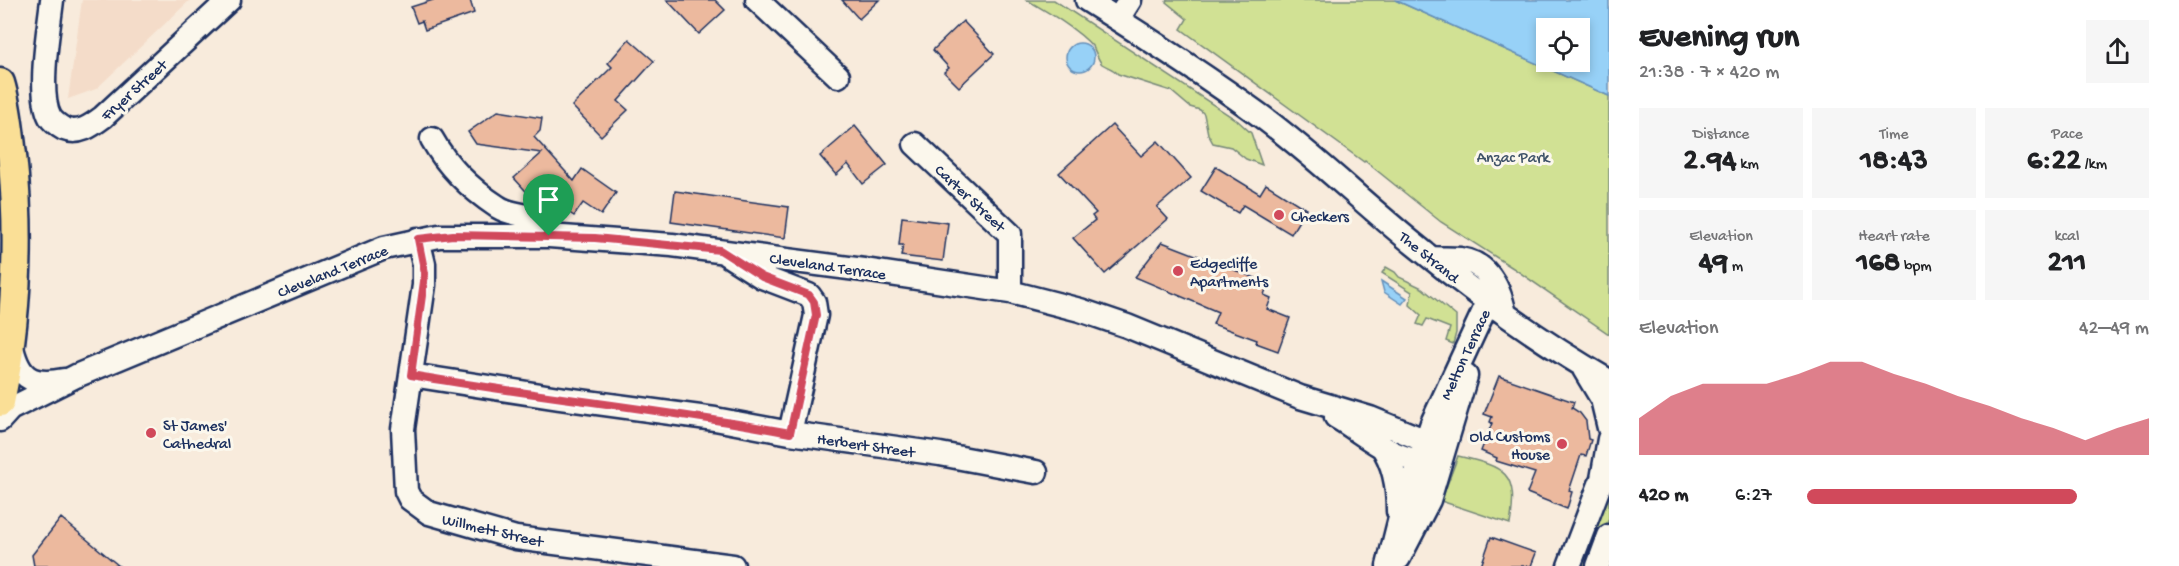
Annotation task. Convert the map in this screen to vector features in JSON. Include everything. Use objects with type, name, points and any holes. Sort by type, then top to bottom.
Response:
[{"type":"main road","points":[[0,83],[9,135],[17,211],[11,343],[0,402]]},
{"type":"street","name":"Fryer Street","points":[[52,0],[45,88],[50,116],[63,128],[82,130],[103,117],[229,0]]},
{"type":"street","points":[[757,0],[838,76]]},
{"type":"street","name":"The Strand","points":[[1087,0],[1122,7],[1198,59],[1261,117],[1432,258],[1497,308],[1609,381]]},
{"type":"street","points":[[432,139],[452,167],[489,200],[506,211],[537,220],[544,226],[549,236]]},
{"type":"street","name":"Carter Street","points":[[915,144],[1010,234],[1010,292]]},
{"type":"street","name":"Cleveland Terrace","points":[[0,420],[10,409],[76,376],[384,248],[418,239],[453,235],[549,236],[720,250],[1010,292],[1080,310],[1127,326],[1300,397],[1370,418],[1432,455]]},
{"type":"street","points":[[411,375],[425,274],[418,239]]},
{"type":"street","points":[[720,250],[762,277],[805,293],[814,302],[816,315],[790,433]]},
{"type":"street","name":"Melton Terrace","points":[[1388,566],[1398,524],[1432,455],[1497,308]]},
{"type":"street","name":"Cleveland Terrace","points":[[11,343],[15,364],[26,376],[34,380],[51,382],[76,376]]},
{"type":"street","points":[[1582,365],[1602,399],[1609,428]]},
{"type":"street","name":"Herbert Street","points":[[411,375],[715,419],[790,433],[940,454],[1036,472]]},
{"type":"street","name":"Willmett Street","points":[[411,375],[403,429],[406,491],[410,499],[429,513],[516,538],[733,566]]},
{"type":"street","name":"Cleveland Terrace","points":[[1300,397],[1403,458],[1432,455]]},
{"type":"street","points":[[1569,566],[1602,479],[1609,439]]},
{"type":"street","points":[[1381,445],[1388,456],[1396,481],[1398,524]]},
{"type":"street","name":"Melton Terrace","points":[[1396,566],[1405,544],[1424,511],[1432,455]]},
{"type":"street","points":[[1598,566],[1609,536]]},
{"type":"shaded area","points":[[82,0],[190,0],[96,89],[68,99]]},
{"type":"green space","points":[[1027,0],[1054,0],[1238,121],[1251,133],[1262,165],[1246,159],[1231,147],[1213,143],[1208,134],[1204,114],[1200,110],[1190,107],[1171,91],[1118,74],[1102,64],[1093,47],[1079,34]]},
{"type":"green space","name":"Anzac Park","points":[[1167,0],[1395,0],[1536,63],[1536,72],[1556,72],[1609,96],[1609,334],[1441,222],[1365,161],[1181,29],[1187,19],[1166,2]]},
{"type":"green space","points":[[1386,267],[1399,277],[1422,288],[1456,316],[1456,333],[1453,344],[1446,341],[1450,328],[1427,319],[1423,326],[1417,324],[1421,315],[1410,305],[1412,292],[1382,273]]},
{"type":"green space","points":[[1458,456],[1487,464],[1505,475],[1512,493],[1510,524],[1441,501]]},
{"type":"green space","points":[[1609,490],[1609,518],[1591,566],[1580,566]]},
{"type":"water","points":[[1395,0],[1609,0],[1609,96],[1556,72],[1590,72],[1590,18],[1536,18],[1536,63]]},
{"type":"water","points":[[1080,43],[1090,47],[1094,57],[1090,67],[1080,71],[1070,67],[1066,57],[1070,47]]},
{"type":"water","points":[[1381,281],[1407,298],[1402,304],[1384,292]]},
{"type":"building","points":[[433,0],[470,0],[474,13],[425,30],[422,21],[417,23],[411,7]]},
{"type":"building","points":[[667,0],[715,0],[725,10],[699,34]]},
{"type":"building","points":[[842,0],[879,0],[859,19]]},
{"type":"building","points":[[963,21],[994,54],[959,87],[944,72],[949,68],[933,50]]},
{"type":"building","points":[[629,39],[654,61],[618,101],[628,110],[601,136],[572,106],[612,67],[608,63]]},
{"type":"building","points":[[498,111],[542,118],[540,131],[534,137],[574,181],[582,169],[616,193],[601,215],[583,203],[574,216],[542,194],[534,200],[514,178],[542,153],[476,144],[468,132]]},
{"type":"building","points":[[1112,125],[1141,156],[1158,141],[1191,178],[1157,207],[1168,219],[1105,274],[1073,238],[1095,220],[1092,216],[1096,213],[1059,173]]},
{"type":"building","points":[[855,126],[887,165],[863,184],[848,164],[836,175],[820,156]]},
{"type":"building","points":[[1216,167],[1260,194],[1266,184],[1306,209],[1291,234],[1243,205],[1238,213],[1201,191]]},
{"type":"building","points":[[675,191],[789,207],[785,238],[671,222]]},
{"type":"building","points":[[902,217],[948,223],[943,261],[901,256],[903,245],[899,245]]},
{"type":"building","points":[[1162,242],[1268,283],[1264,295],[1271,298],[1267,309],[1290,318],[1278,351],[1256,343],[1257,340],[1213,324],[1218,312],[1135,277]]},
{"type":"building","name":"Old Customs House","points":[[1499,376],[1574,402],[1572,408],[1586,421],[1588,439],[1591,440],[1586,456],[1581,455],[1569,491],[1572,492],[1567,509],[1527,493],[1535,473],[1496,461],[1497,458],[1481,451],[1492,423],[1490,422],[1492,417],[1484,414]]},
{"type":"building","points":[[61,518],[119,566],[34,566],[32,555]]},
{"type":"building","points":[[1491,537],[1536,553],[1531,566],[1481,566]]},
{"type":"place","name":"Checkers","points":[[1279,215]]},
{"type":"place","name":"Edgecliffe Apartments","points":[[1178,271]]},
{"type":"place","name":"St James' Cathedral","points":[[151,433]]},
{"type":"place","name":"Old Customs House","points":[[1562,444]]},
{"type":"route","points":[[453,235],[549,236],[720,250],[762,277],[809,295],[814,302],[816,315],[790,433],[715,419],[411,375],[425,274],[418,239],[453,235]]}]
